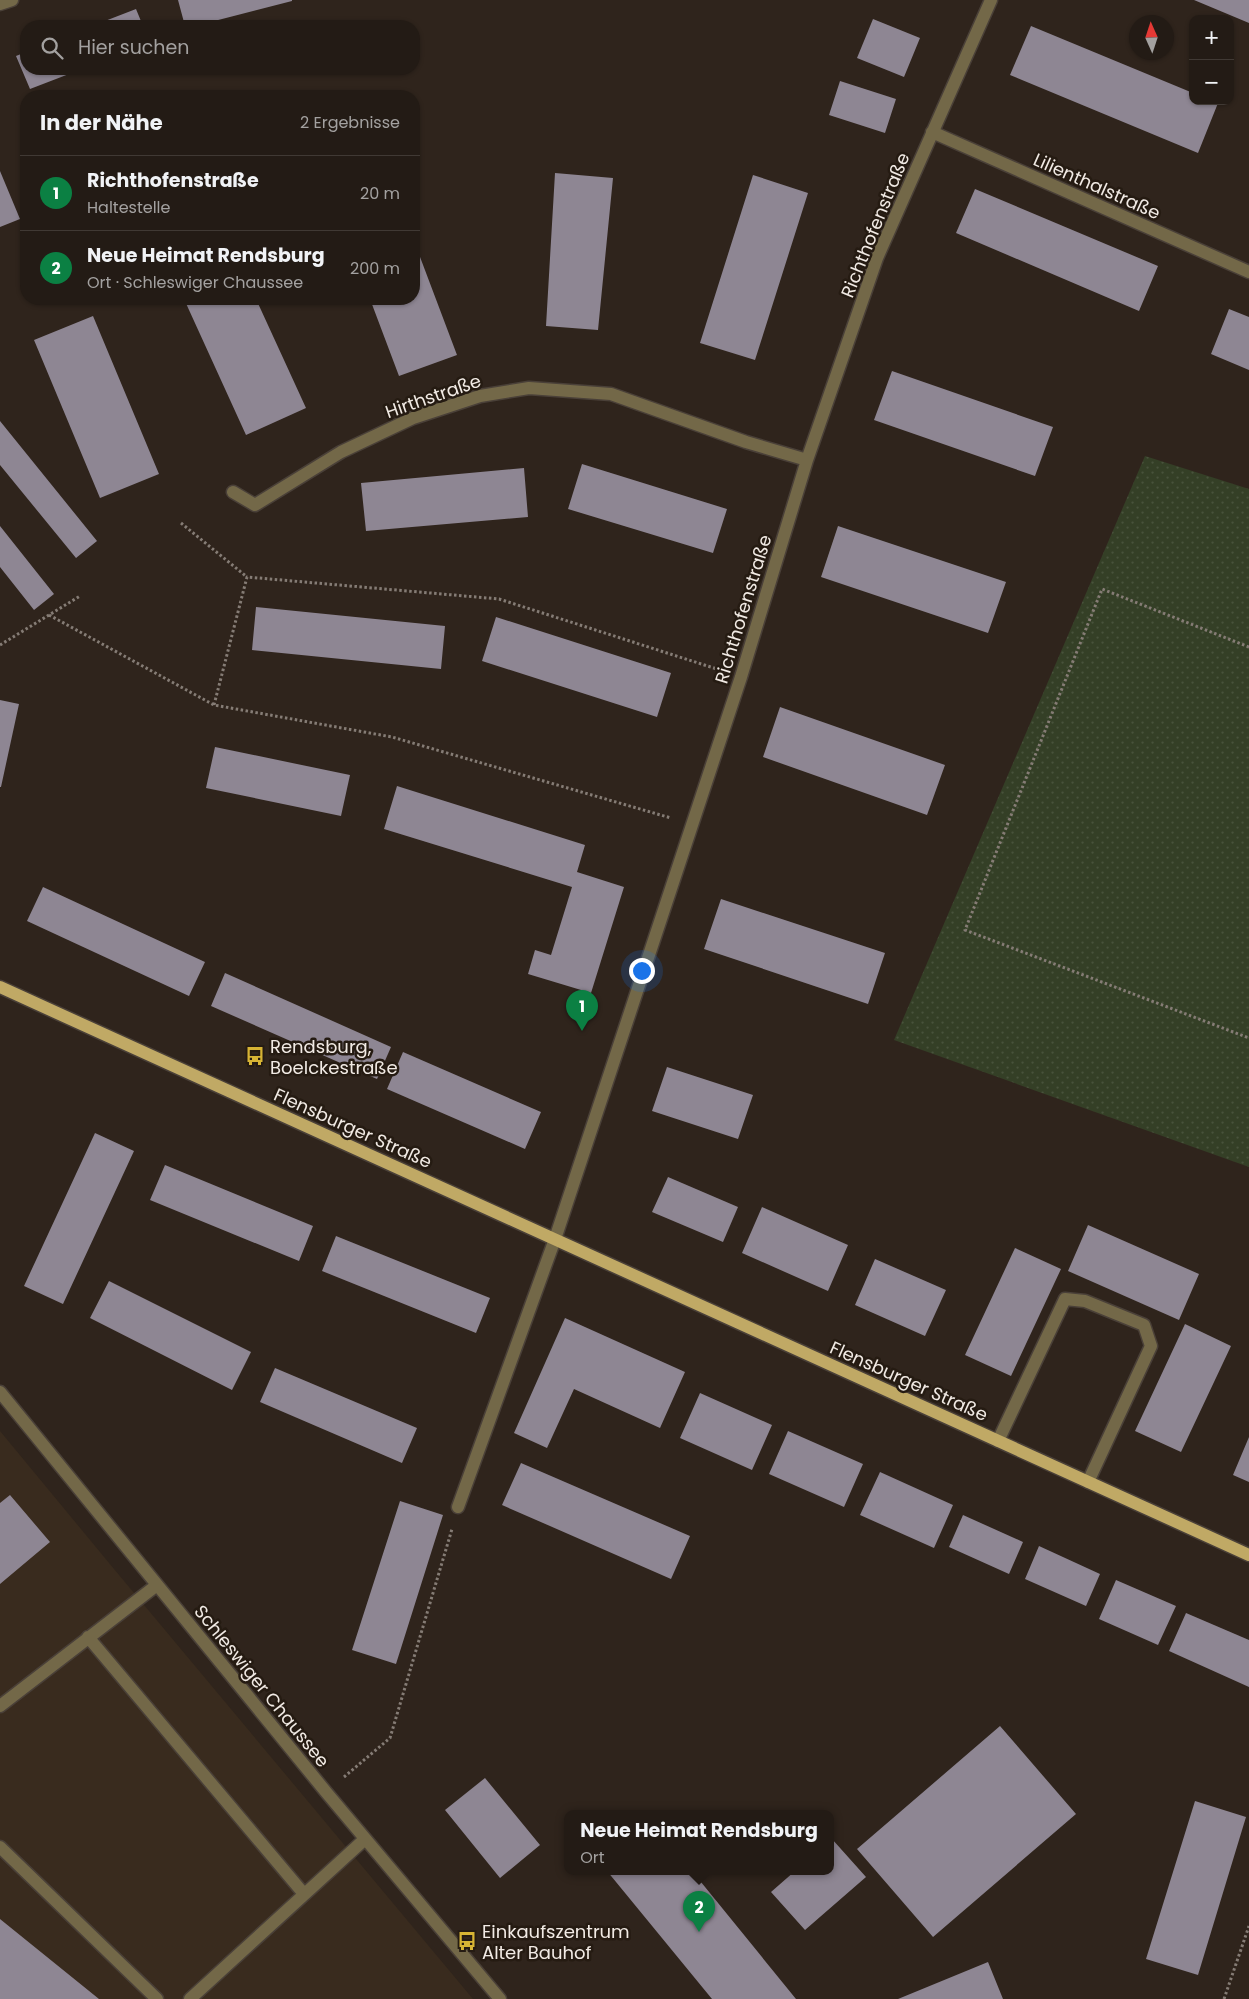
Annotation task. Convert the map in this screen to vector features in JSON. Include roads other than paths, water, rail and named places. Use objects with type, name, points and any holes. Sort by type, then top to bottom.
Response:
[{"type":"main road","name":"Flensburger Straße","points":[[0,987],[1249,1554]]},
{"type":"street","points":[[0,4],[12,0]]},
{"type":"street","name":"Richthofenstraße","points":[[555,1239],[741,677],[807,460],[877,258],[991,0]]},
{"type":"street","name":"Lilienthalstraße","points":[[932,132],[1249,272]]},
{"type":"street","name":"Hirthstraße","points":[[233,492],[255,505],[341,452],[412,418],[480,396],[529,388],[611,394],[746,442],[807,460]]},
{"type":"street","points":[[458,1507],[555,1239]]},
{"type":"street","points":[[998,1441],[1065,1300],[1085,1300],[1144,1325],[1151,1346],[1088,1482]]},
{"type":"street","name":"Schleswiger Chaussee","points":[[0,1392],[326,1792],[500,1999]]},
{"type":"street","points":[[0,1706],[157,1584]]},
{"type":"street","points":[[88,1638],[304,1894]]},
{"type":"street","points":[[190,1999],[365,1839]]},
{"type":"street","points":[[0,1847],[157,1999]]},
{"type":"place","name":"Richthofenstraße","points":[[582,1031]]},
{"type":"place","name":"Rendsburg, Boelckestraße","points":[[255,1056]]},
{"type":"place","name":"Neue Heimat Rendsburg","points":[[699,1932]]},
{"type":"place","name":"Einkaufszentrum Alter Bauhof","points":[[467,1941]]}]
